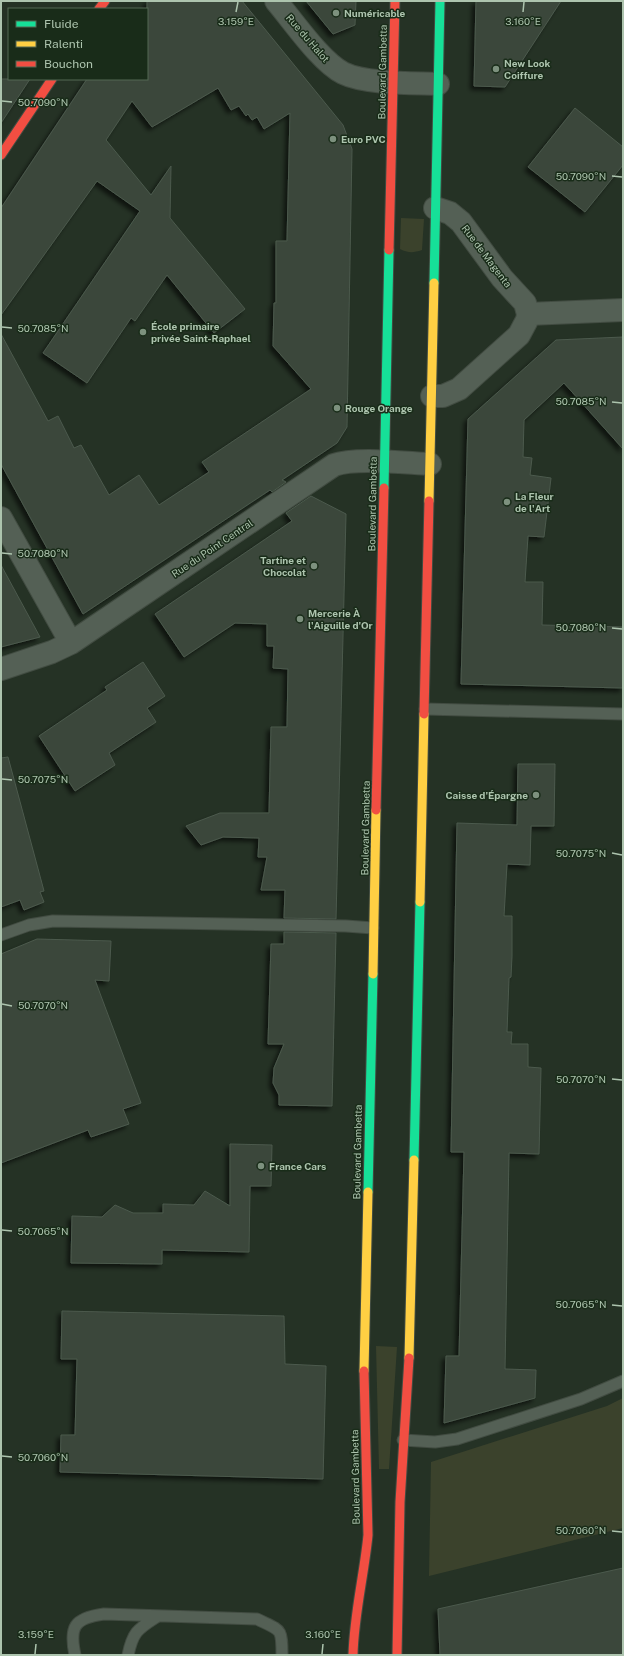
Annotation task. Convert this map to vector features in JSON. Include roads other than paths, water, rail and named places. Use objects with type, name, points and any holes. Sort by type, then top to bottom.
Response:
[{"type":"main road","name":"Boulevard Gambetta","points":[[353,1655],[356,1615],[367,1547],[364,1349],[395,1]]},
{"type":"main road","points":[[397,1655],[399,1528],[411,1308],[440,1]]},
{"type":"main road","points":[[1,155],[51,80]]},
{"type":"street","name":"Rue du Halot","points":[[276,1],[323,58],[343,73],[352,76],[393,82],[438,84]]},
{"type":"street","name":"Rue de Magenta","points":[[435,208],[450,213],[461,222],[502,278],[525,303],[528,314]]},
{"type":"street","points":[[432,396],[443,396],[459,389],[519,335],[525,326],[528,314],[623,310]]},
{"type":"street","name":"Rue du Point Central","points":[[1,669],[46,654],[71,643],[334,465],[348,462],[430,464]]},
{"type":"street","points":[[1,518],[71,643]]},
{"type":"lane","points":[[425,709],[623,714]]},
{"type":"lane","points":[[1,935],[29,925],[58,921],[338,926],[373,928]]},
{"type":"lane","points":[[404,1440],[435,1442],[457,1439],[581,1399],[623,1381]]},
{"type":"lane","points":[[74,1655],[72,1634],[77,1623],[88,1616],[104,1614],[257,1620],[278,1630],[282,1636],[282,1655]]},
{"type":"lane","points":[[128,1655],[130,1643],[137,1630],[158,1616]]},
{"type":"place","name":"Numéricable","points":[[336,13]]},
{"type":"place","name":"New Look Coiffure","points":[[496,69]]},
{"type":"place","name":"Euro PVC","points":[[333,139]]},
{"type":"place","name":"École primaire privée Saint-Raphael","points":[[143,332]]},
{"type":"place","name":"Rouge Orange","points":[[337,408]]},
{"type":"place","name":"La Fleur de l'Art","points":[[507,502]]},
{"type":"place","name":"Tartine et Chocolat","points":[[314,566]]},
{"type":"place","name":"Mercerie À l'Aiguille d'Or","points":[[300,619]]},
{"type":"place","name":"Caisse d'Épargne","points":[[536,795]]},
{"type":"place","name":"France Cars","points":[[261,1166]]}]
